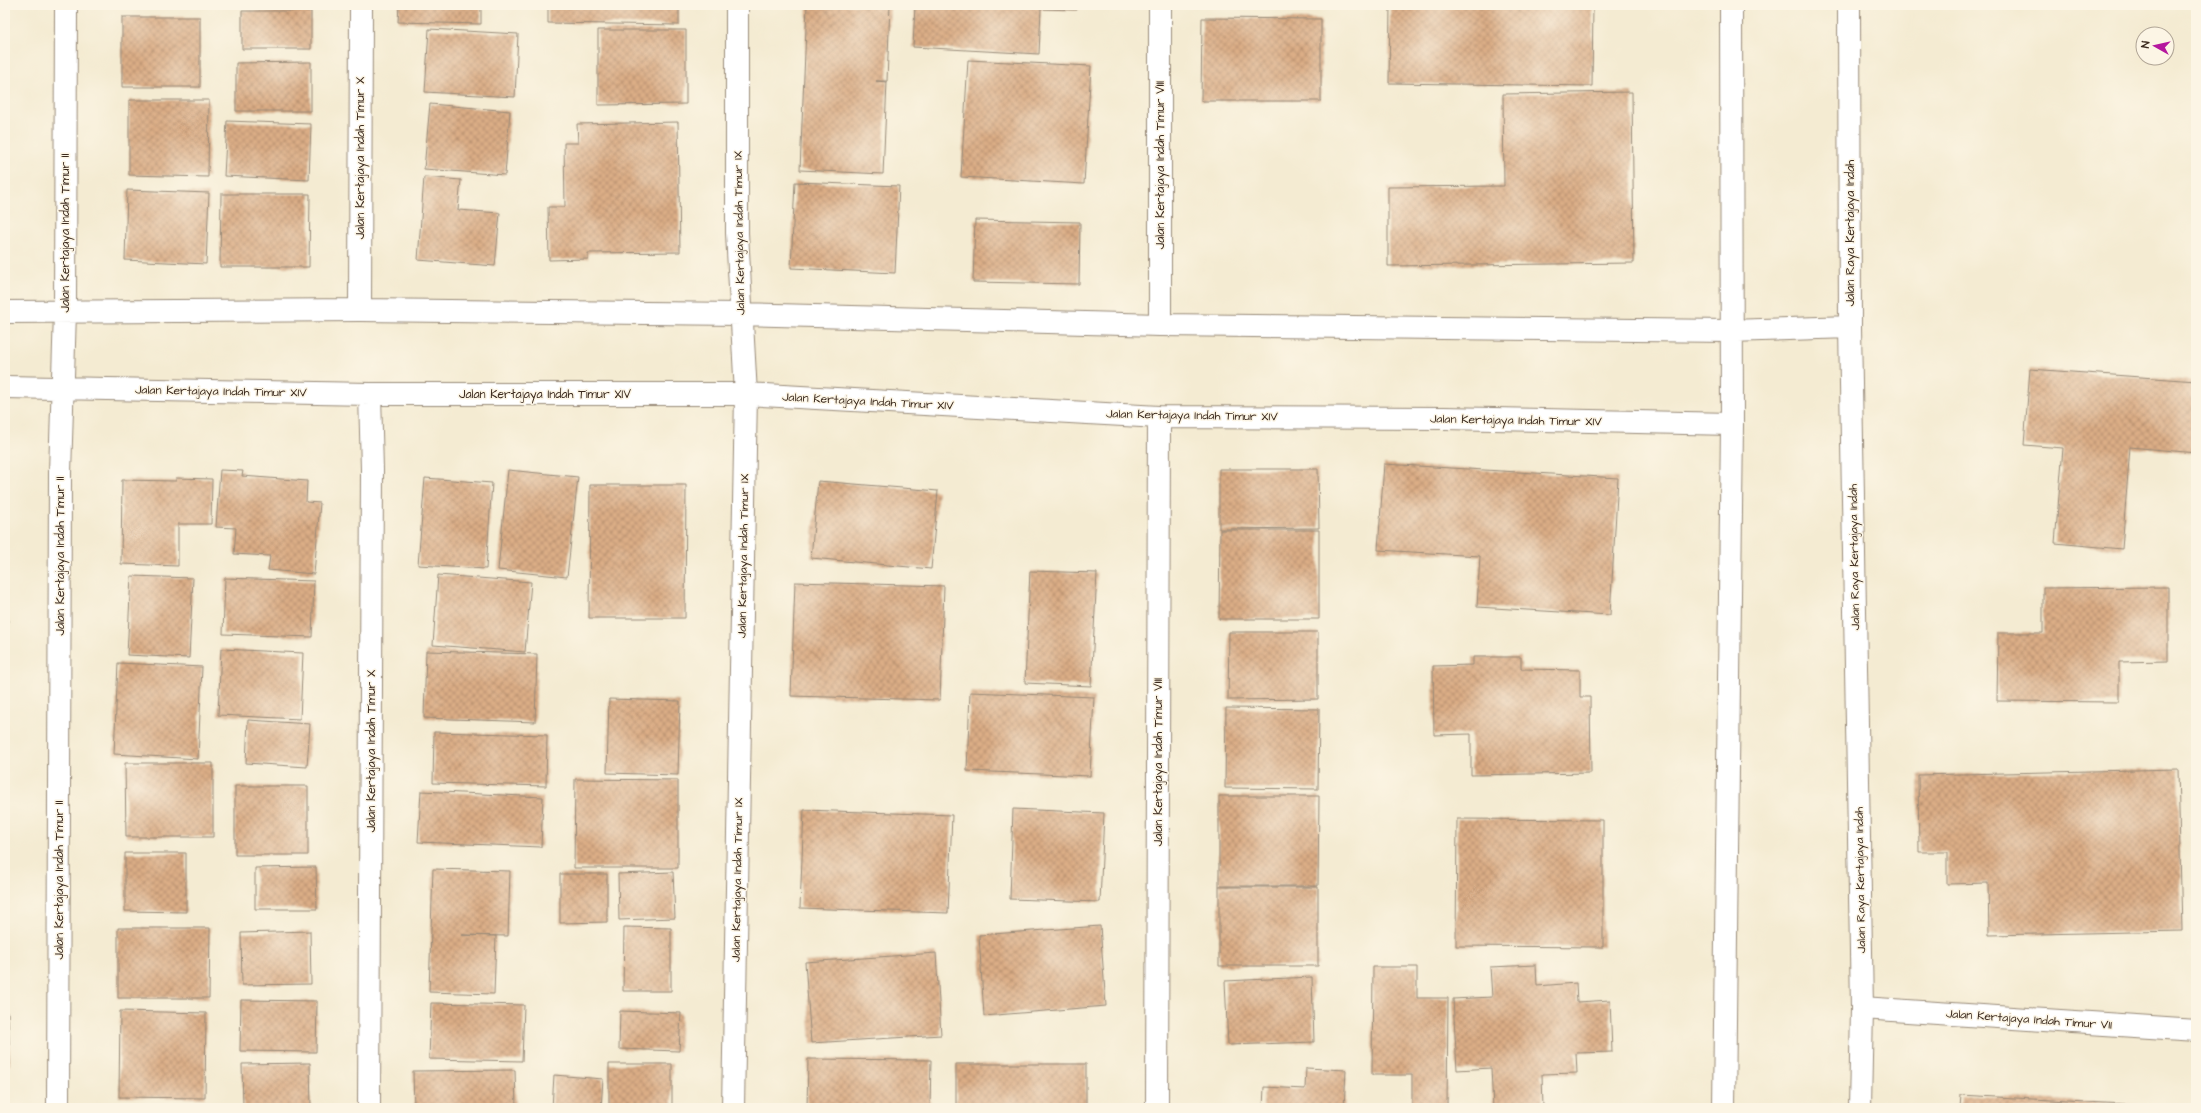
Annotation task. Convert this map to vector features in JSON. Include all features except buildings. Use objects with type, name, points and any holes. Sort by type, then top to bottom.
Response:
[{"type":"street","name":"Jalan Kertajaya Indah Timur II","points":[[58,1108],[60,473],[65,312],[66,5]]},
{"type":"street","name":"Jalan Kertajaya Indah Timur X","points":[[360,310],[361,5]]},
{"type":"street","name":"Jalan Kertajaya Indah Timur IX","points":[[733,1108],[746,394],[737,232],[737,5]]},
{"type":"street","name":"Jalan Kertajaya Indah Timur VIII","points":[[1160,5],[1160,325]]},
{"type":"street","points":[[1724,1108],[1732,424],[1730,331],[1731,5]]},
{"type":"street","name":"Jalan Raya Kertajaya Indah","points":[[1849,5],[1850,327],[1862,1008],[1860,1108]]},
{"type":"street","points":[[5,312],[360,310],[741,314],[1160,325],[1730,331],[1850,327]]},
{"type":"street","name":"Jalan Kertajaya Indah Timur XIV","points":[[5,386],[370,394],[746,394],[1159,416],[1444,418],[1732,424]]},
{"type":"street","name":"Jalan Kertajaya Indah Timur X","points":[[369,1108],[372,470],[370,394]]},
{"type":"street","name":"Jalan Kertajaya Indah Timur VIII","points":[[1157,1108],[1159,416]]},
{"type":"street","name":"Jalan Kertajaya Indah Timur VII","points":[[1862,1008],[2196,1030]]}]
